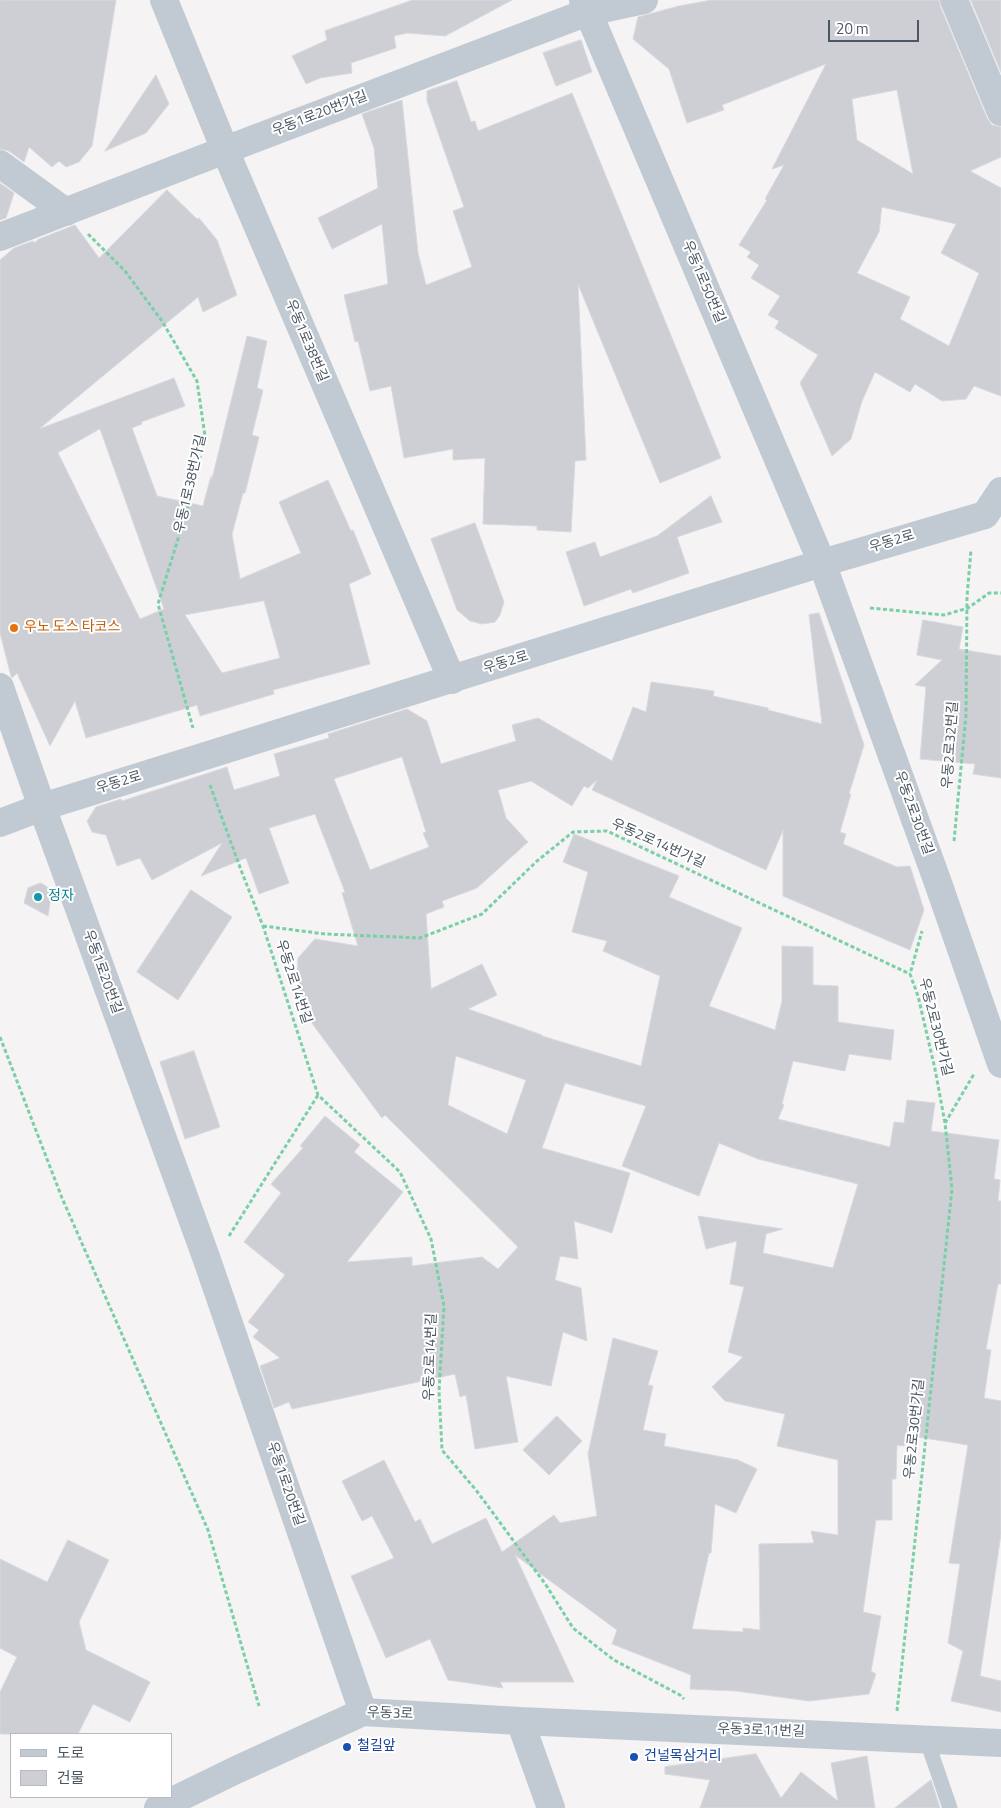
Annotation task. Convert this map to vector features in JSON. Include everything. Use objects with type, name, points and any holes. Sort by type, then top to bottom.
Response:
[{"type":"street","name":"우동1로38번길","points":[[164,0],[224,150],[452,680]]},
{"type":"street","name":"우동1로20번가길","points":[[0,238],[586,6],[644,0]]},
{"type":"street","points":[[954,0],[1001,112]]},
{"type":"street","name":"우동1로50번길","points":[[586,6],[822,563]]},
{"type":"street","points":[[0,164],[66,212]]},
{"type":"street","points":[[985,515],[1001,491]]},
{"type":"street","name":"우동2로","points":[[0,823],[202,756],[452,680],[822,563],[985,515]]},
{"type":"street","name":"우동2로30번길","points":[[822,563],[997,1052]]},
{"type":"street","name":"우동1로20번길","points":[[0,687],[42,808],[206,1257],[363,1712]]},
{"type":"street","name":"우동3로","points":[[158,1808],[363,1712],[520,1721]]},
{"type":"street","points":[[520,1721],[551,1808]]},
{"type":"street","name":"우동3로11번길","points":[[520,1721],[926,1738],[1001,1743]]},
{"type":"lane","points":[[926,1738],[950,1808]]},
{"type":"path","name":"우동1로38번가길","points":[[66,212],[125,271],[162,321],[197,381],[205,436],[189,503],[158,604],[202,756]]},
{"type":"path","name":"우동2로32번길","points":[[937,880],[956,838],[966,715],[968,608],[972,546],[985,515]]},
{"type":"path","points":[[837,607],[944,614],[968,608],[989,593],[1001,593]]},
{"type":"path","name":"우동2로14번길","points":[[202,756],[213,794],[263,926],[318,1095],[400,1172],[430,1239],[444,1306],[439,1391],[442,1450],[482,1498],[546,1585],[573,1628],[614,1660],[680,1695],[708,1729]]},
{"type":"path","name":"우동2로14번가길","points":[[263,926],[325,934],[420,938],[482,914],[538,861],[573,832],[607,831],[910,974]]},
{"type":"path","name":"우동2로30번가길","points":[[896,1737],[952,1189],[945,1123],[918,996],[910,974],[924,927]]},
{"type":"path","points":[[0,1037],[62,1198],[208,1530],[259,1706]]},
{"type":"path","name":"우동2로30번가길","points":[[945,1123],[997,1052]]},
{"type":"path","points":[[206,1257],[227,1240],[318,1095]]},
{"type":"building","points":[[0,0],[116,0],[92,146],[79,162],[66,167],[59,161],[52,167],[29,147],[24,162],[9,151],[0,149]]},
{"type":"building","points":[[413,0],[512,0],[445,36],[407,33],[394,36],[396,48],[351,63],[352,73],[320,78],[306,84],[292,56],[327,40],[325,31]]},
{"type":"building","points":[[712,0],[939,0],[987,118],[992,125],[1001,127],[1001,157],[970,171],[1001,188],[1001,396],[974,386],[966,399],[942,401],[915,384],[910,392],[875,372],[862,401],[851,439],[832,456],[800,383],[818,355],[775,328],[779,321],[768,315],[780,296],[751,278],[759,265],[747,257],[751,252],[739,245],[767,200],[765,199],[784,165],[772,169],[826,64],[722,105],[724,110],[687,123],[669,69],[633,39],[638,17],[679,6]],"holes":[[[897,90],[913,174],[857,140],[852,99]],[[882,207],[956,224],[941,253],[979,273],[949,346],[900,319],[910,297],[857,273],[879,232]]]},
{"type":"building","points":[[971,0],[1001,0],[1001,72]]},
{"type":"building","points":[[581,40],[592,72],[556,86],[543,53]]},
{"type":"building","points":[[156,75],[169,104],[146,133],[105,151]]},
{"type":"building","points":[[457,81],[471,122],[475,121],[478,131],[572,93],[721,458],[660,483],[578,284],[586,460],[575,461],[571,532],[537,530],[537,526],[483,524],[485,458],[453,460],[453,449],[404,458],[391,386],[370,391],[358,341],[355,342],[344,295],[388,284],[382,224],[332,249],[318,218],[378,188],[374,148],[362,114],[402,100],[418,253],[426,285],[472,267],[453,211],[464,207],[427,101],[427,91]]},
{"type":"building","points":[[0,183],[14,193],[6,218],[0,220]]},
{"type":"building","points":[[167,190],[197,219],[199,218],[217,240],[237,295],[203,312],[198,297],[39,429],[174,378],[185,406],[141,422],[142,424],[132,428],[157,496],[203,506],[211,476],[212,479],[247,336],[267,341],[257,388],[263,390],[252,435],[259,437],[245,493],[243,493],[232,534],[240,579],[301,553],[279,502],[328,480],[351,531],[353,530],[371,574],[349,584],[370,664],[273,690],[274,694],[200,716],[197,705],[86,738],[75,701],[50,746],[17,673],[12,678],[11,676],[0,633],[0,260],[14,248],[33,241],[34,243],[39,239],[75,225],[99,258]],"holes":[[[100,429],[164,609],[140,619],[58,453]],[[264,601],[280,658],[222,673],[185,615]]]},
{"type":"building","points":[[711,496],[722,522],[677,537],[689,573],[633,593],[631,589],[584,606],[566,552],[595,542],[600,557],[657,536]]},
{"type":"building","points":[[475,523],[504,602],[500,615],[495,622],[482,624],[470,621],[457,610],[431,539]]},
{"type":"building","points":[[819,613],[864,745],[840,832],[846,834],[843,844],[897,867],[910,866],[924,910],[910,950],[783,896],[783,830],[766,870],[592,790],[597,780],[588,788],[584,786],[572,806],[531,781],[498,790],[506,818],[528,842],[477,888],[442,901],[444,907],[426,914],[431,989],[482,964],[497,995],[468,1009],[542,1036],[641,1066],[660,976],[603,951],[607,941],[572,932],[588,872],[563,862],[574,834],[679,876],[669,897],[742,928],[709,1006],[775,1030],[782,1001],[782,946],[813,947],[813,985],[838,986],[838,1022],[894,1030],[891,1060],[849,1054],[845,1071],[793,1061],[782,1104],[784,1105],[778,1119],[890,1147],[894,1122],[904,1123],[907,1100],[935,1103],[931,1131],[999,1140],[994,1179],[1000,1180],[998,1201],[1001,1201],[1001,1284],[998,1284],[986,1349],[991,1350],[984,1398],[1001,1401],[1001,1534],[980,1676],[1001,1681],[1001,1712],[951,1701],[963,1651],[948,1643],[960,1564],[949,1563],[968,1445],[905,1435],[904,1446],[897,1445],[896,1479],[892,1479],[892,1520],[876,1520],[863,1612],[881,1616],[871,1671],[876,1674],[869,1694],[809,1701],[736,1691],[690,1689],[691,1675],[612,1644],[617,1630],[515,1555],[574,1682],[500,1682],[503,1688],[448,1680],[430,1639],[386,1658],[351,1576],[394,1558],[372,1516],[362,1521],[342,1481],[384,1460],[415,1522],[420,1519],[432,1544],[486,1518],[502,1552],[554,1515],[560,1523],[597,1516],[588,1454],[613,1338],[658,1351],[648,1385],[653,1386],[643,1430],[666,1434],[664,1446],[738,1460],[757,1469],[736,1513],[715,1504],[711,1553],[709,1553],[692,1629],[743,1632],[743,1628],[760,1630],[759,1544],[814,1543],[811,1531],[838,1535],[838,1460],[777,1446],[785,1414],[725,1401],[712,1387],[743,1357],[728,1352],[744,1287],[730,1284],[737,1241],[706,1249],[698,1216],[783,1229],[766,1234],[763,1253],[833,1268],[858,1184],[758,1159],[719,1143],[699,1196],[622,1166],[646,1106],[565,1083],[542,1148],[630,1173],[612,1233],[574,1221],[578,1259],[560,1256],[555,1280],[581,1288],[587,1341],[563,1332],[551,1386],[506,1376],[518,1442],[475,1449],[466,1395],[460,1397],[455,1374],[292,1409],[289,1402],[274,1408],[260,1366],[280,1358],[253,1337],[259,1330],[248,1322],[285,1275],[244,1242],[281,1193],[271,1184],[303,1148],[300,1146],[325,1116],[360,1145],[354,1152],[403,1192],[347,1262],[412,1257],[412,1266],[482,1257],[498,1269],[518,1247],[385,1115],[382,1118],[314,1026],[297,995],[298,958],[315,939],[358,946],[342,893],[345,892],[315,814],[269,828],[289,883],[259,894],[246,858],[201,876],[222,843],[152,880],[140,858],[117,866],[106,835],[92,832],[87,821],[96,807],[121,799],[122,801],[227,767],[234,790],[280,776],[274,754],[329,738],[328,734],[407,709],[427,721],[441,764],[516,741],[512,725],[538,718],[612,761],[633,707],[646,712],[651,682],[714,691],[713,696],[768,708],[768,710],[822,724],[809,615]],"holes":[[[402,757],[426,832],[423,833],[429,847],[370,870],[334,779]],[[456,1056],[526,1080],[507,1134],[448,1105]]]},
{"type":"building","points":[[923,620],[963,627],[959,649],[1001,656],[1001,778],[973,774],[975,764],[920,759],[926,687],[915,685],[942,660],[917,655]]},
{"type":"building","name":"정자","points":[[41,883],[52,890],[48,916],[24,903],[28,888]]},
{"type":"building","points":[[191,890],[232,917],[178,1000],[137,972]]},
{"type":"building","points":[[194,1051],[220,1127],[185,1139],[160,1062]]},
{"type":"building","points":[[557,1416],[582,1441],[549,1475],[523,1450]]},
{"type":"building","points":[[68,1540],[109,1560],[79,1622],[86,1650],[150,1682],[130,1722],[93,1704],[78,1733],[0,1734],[0,1692],[17,1657],[0,1648],[0,1559],[47,1582]]},
{"type":"building","points":[[756,1754],[781,1798],[801,1772],[838,1801],[831,1763],[867,1756],[875,1808],[700,1808],[710,1780],[665,1774],[665,1767]]},
{"type":"building","points":[[931,1780],[940,1808],[895,1808]]},
{"type":"place","name":"우노 도스 타코스","points":[[14,628]]},
{"type":"place","name":"정자","points":[[38,897]]},
{"type":"place","name":"철길앞","points":[[347,1747]]},
{"type":"place","name":"건널목삼거리","points":[[634,1757]]}]
